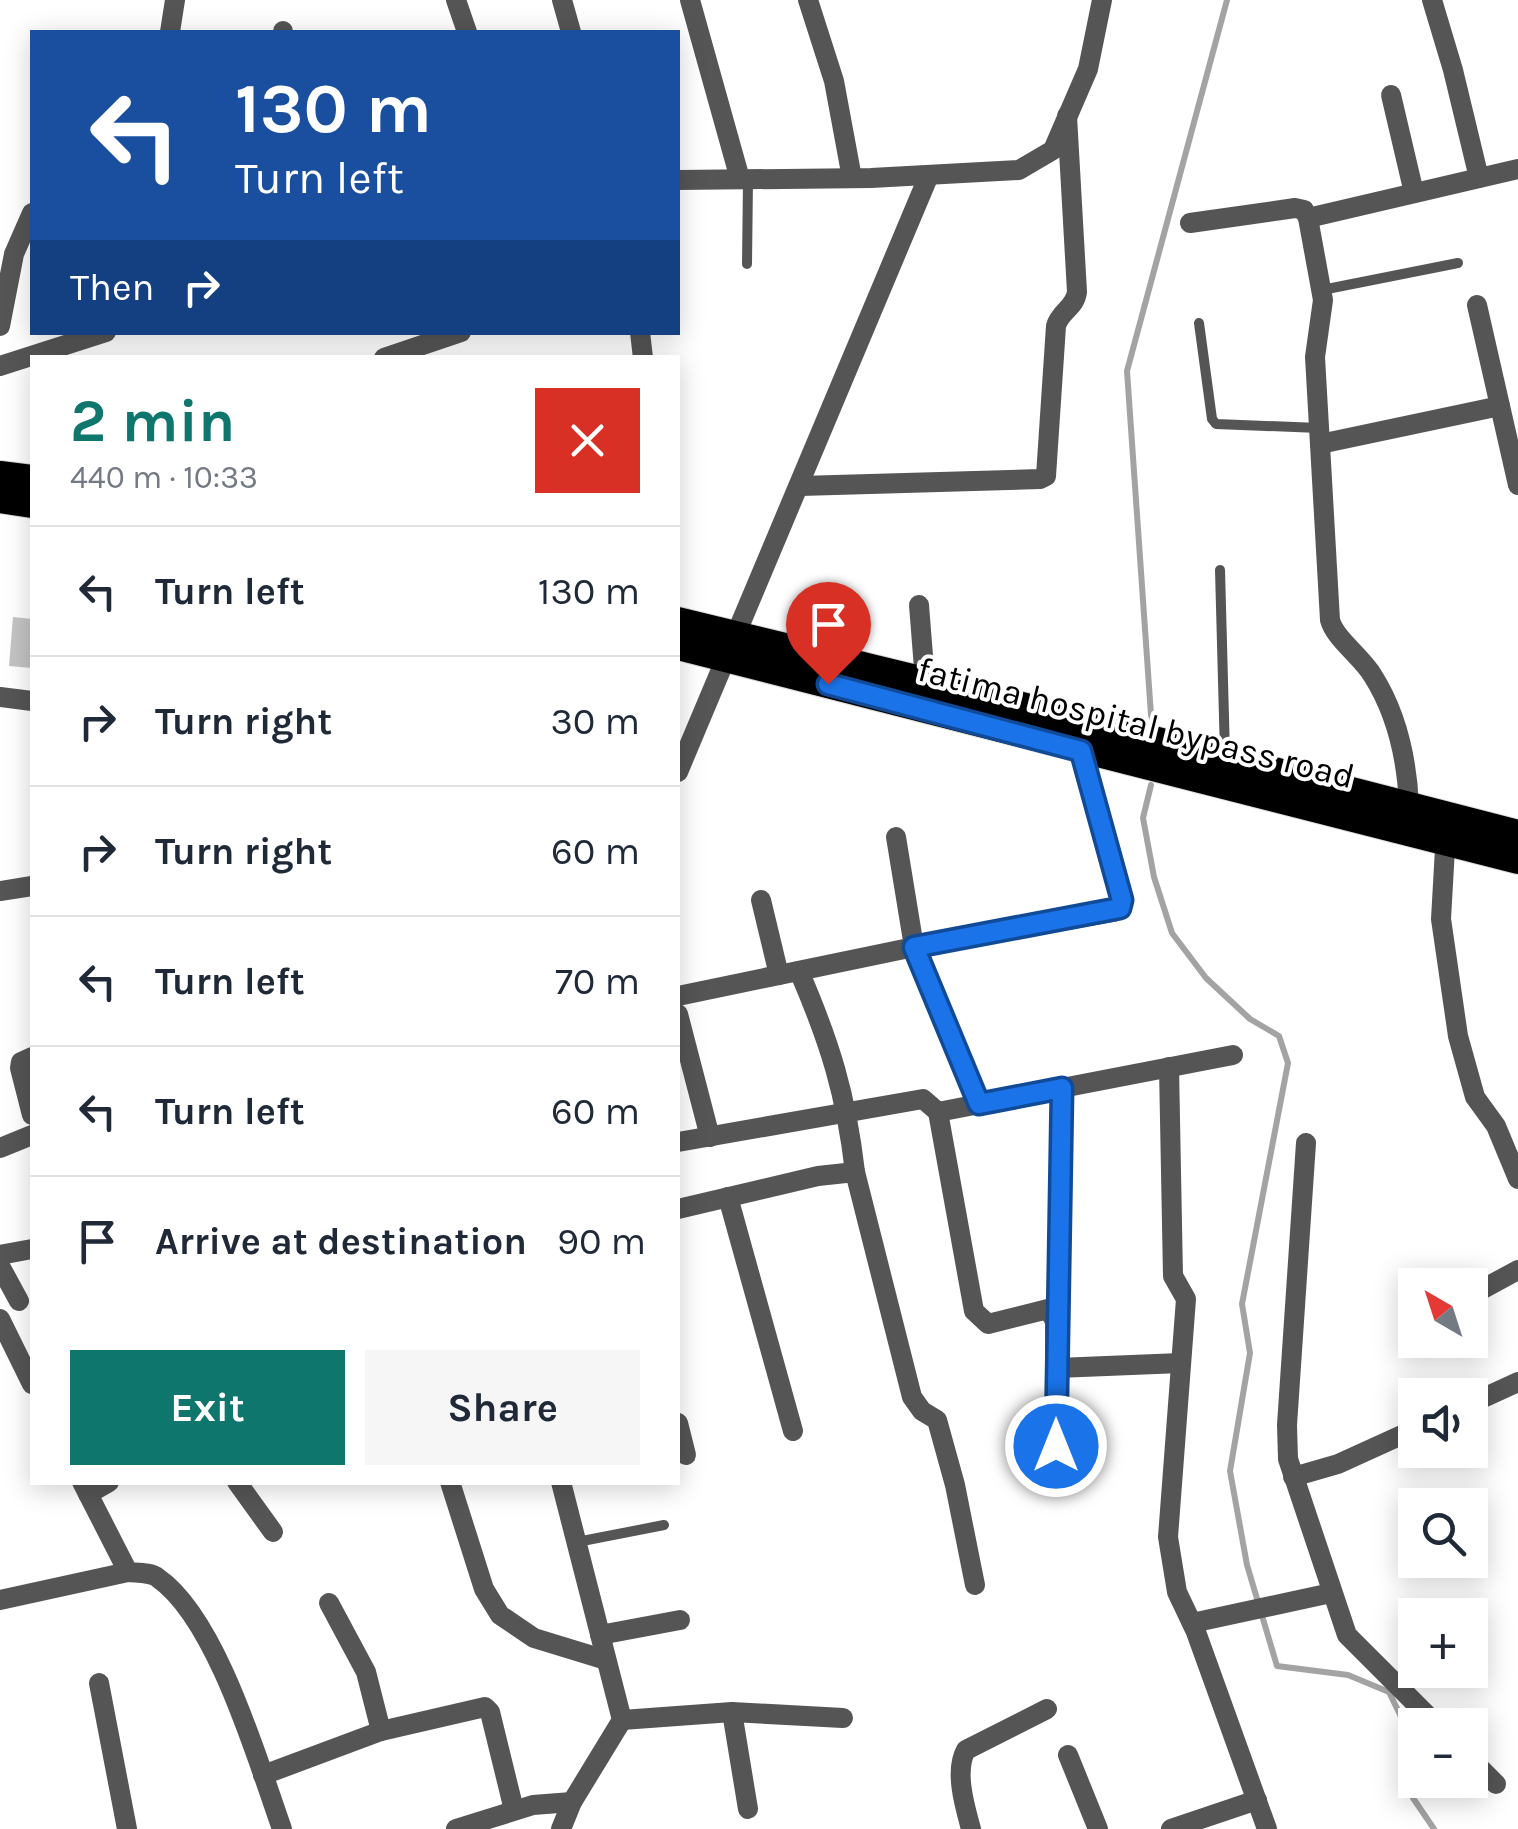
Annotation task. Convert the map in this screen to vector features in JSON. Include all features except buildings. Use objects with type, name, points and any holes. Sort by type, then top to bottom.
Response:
[{"type":"highway","points":[[0,475],[30,479]]},
{"type":"highway","points":[[0,499],[30,504]]},
{"type":"highway","name":"fatima hospital bypass road","points":[[680,622],[732,647],[993,712],[1225,759],[1409,805],[1446,828],[1518,860]]},
{"type":"highway","name":"fatima hospital bypass road","points":[[680,646],[732,647],[925,681],[1081,751],[1446,828],[1518,834]]},
{"type":"street","points":[[170,30],[176,0]]},
{"type":"street","points":[[456,0],[466,30]]},
{"type":"street","points":[[562,0],[570,30]]},
{"type":"street","points":[[690,0],[744,179]]},
{"type":"street","points":[[808,0],[834,82],[852,178]]},
{"type":"street","points":[[680,180],[852,178],[1019,170],[1053,150],[1088,68],[1102,0]]},
{"type":"street","points":[[1432,0],[1454,70],[1479,178]]},
{"type":"street","points":[[1391,95],[1414,193]]},
{"type":"street","points":[[800,486],[1040,480],[1046,476],[1056,326],[1072,305],[1076,292],[1067,116]]},
{"type":"street","points":[[1308,218],[1518,169]]},
{"type":"street","points":[[680,767],[930,175]]},
{"type":"street","points":[[1190,223],[1295,208],[1304,210],[1308,218],[1323,312],[1315,357],[1332,628],[1375,678],[1407,764],[1409,805]]},
{"type":"street","points":[[0,326],[14,254],[30,218]]},
{"type":"street","points":[[1477,305],[1518,485]]},
{"type":"street","points":[[34,355],[97,335]]},
{"type":"street","points":[[391,355],[434,337]]},
{"type":"street","points":[[0,366],[30,356]]},
{"type":"street","points":[[1320,436],[1500,406]]},
{"type":"street","points":[[919,605],[925,681]]},
{"type":"street","points":[[0,697],[30,702]]},
{"type":"street","points":[[680,996],[1120,908],[1122,900],[1081,751]]},
{"type":"street","points":[[1446,828],[1441,919],[1458,1036],[1475,1098],[1508,1128],[1518,1178]]},
{"type":"street","points":[[896,837],[914,947],[979,1104]]},
{"type":"street","points":[[0,891],[30,886]]},
{"type":"street","points":[[761,900],[789,973],[828,1038],[848,1113],[855,1172],[912,1396],[922,1411],[937,1420],[955,1485],[974,1586]]},
{"type":"street","points":[[680,1022],[710,1137]]},
{"type":"street","points":[[938,1112],[1233,1055]]},
{"type":"street","points":[[30,1058],[21,1062],[20,1068],[30,1106]]},
{"type":"street","points":[[1169,1067],[1173,1276],[1186,1300],[1168,1537],[1177,1592],[1192,1623],[1267,1829]]},
{"type":"street","points":[[1056,1484],[1062,1088]]},
{"type":"street","points":[[680,1142],[923,1099],[938,1112],[974,1311],[988,1324],[1048,1309],[1057,1332]]},
{"type":"street","points":[[0,1148],[30,1137]]},
{"type":"street","points":[[1306,1144],[1286,1425],[1288,1459],[1347,1635],[1419,1708]]},
{"type":"street","points":[[680,1209],[818,1176],[855,1172]]},
{"type":"street","points":[[728,1197],[792,1432]]},
{"type":"street","points":[[0,1254],[30,1249]]},
{"type":"street","points":[[0,1266],[17,1303]]},
{"type":"street","points":[[1488,1286],[1518,1270]]},
{"type":"street","points":[[0,1320],[30,1380]]},
{"type":"street","points":[[1057,1368],[1181,1364]]},
{"type":"street","points":[[1488,1396],[1518,1382]]},
{"type":"street","points":[[680,1431],[686,1455]]},
{"type":"street","points":[[1293,1476],[1338,1464],[1398,1437]]},
{"type":"street","points":[[239,1485],[273,1532]]},
{"type":"street","points":[[451,1485],[484,1589],[500,1615],[534,1638],[606,1660]]},
{"type":"street","points":[[561,1829],[572,1802],[622,1720],[562,1485]]},
{"type":"street","points":[[85,1488],[128,1572]]},
{"type":"street","points":[[0,1600],[128,1572],[155,1574],[182,1600],[229,1681],[282,1829]]},
{"type":"street","points":[[1192,1623],[1330,1593]]},
{"type":"street","points":[[328,1603],[366,1672],[381,1731]]},
{"type":"street","points":[[600,1635],[680,1620]]},
{"type":"street","points":[[99,1683],[127,1829]]},
{"type":"street","points":[[262,1775],[381,1731],[486,1707],[514,1810]]},
{"type":"street","points":[[971,1829],[962,1756],[966,1750],[1046,1709]]},
{"type":"street","points":[[622,1720],[732,1712],[843,1718]]},
{"type":"street","points":[[732,1712],[748,1808]]},
{"type":"street","points":[[1068,1755],[1098,1829]]},
{"type":"street","points":[[1488,1776],[1496,1784]]},
{"type":"street","points":[[1171,1829],[1256,1800]]},
{"type":"street","points":[[456,1829],[534,1805],[572,1802]]},
{"type":"lane","points":[[744,179],[747,264]]},
{"type":"lane","points":[[1321,290],[1458,263]]},
{"type":"lane","points":[[1199,323],[1212,419],[1216,424],[1320,436]]},
{"type":"lane","points":[[1220,570],[1225,759]]},
{"type":"lane","points":[[577,1542],[664,1525]]},
{"type":"waterway","points":[[1156,730],[1151,715],[1127,371],[1227,0]]},
{"type":"waterway","points":[[1151,785],[1143,818],[1154,877],[1172,933],[1206,978],[1250,1019],[1279,1036],[1288,1063],[1242,1304],[1250,1353],[1230,1471],[1247,1565],[1277,1666],[1348,1675],[1389,1692],[1406,1727],[1413,1798],[1434,1829]]},
{"type":"route","points":[[828,684],[1081,751],[1122,900],[1120,908],[914,947],[979,1104],[1062,1088],[1056,1446]]}]
